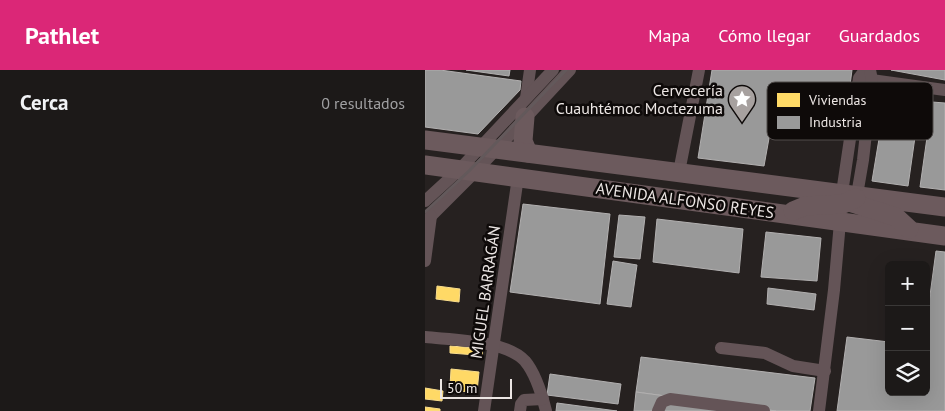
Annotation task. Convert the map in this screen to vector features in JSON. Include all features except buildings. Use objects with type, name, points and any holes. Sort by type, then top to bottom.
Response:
[{"type":"highway","points":[[525,117],[523,142],[529,153]]},
{"type":"highway","name":"AVENIDA ALFONSO REYES","points":[[425,140],[679,172],[850,197],[945,207]]},
{"type":"highway","name":"AVENIDA ALFONSO REYES","points":[[425,165],[945,236]]},
{"type":"highway","points":[[625,192],[640,185],[668,186],[674,182],[679,172]]},
{"type":"highway","points":[[785,214],[805,206],[837,205],[850,197],[895,217],[911,231]]},
{"type":"street","points":[[526,98],[530,70]]},
{"type":"street","points":[[425,261],[428,219],[488,148],[526,98],[553,70]]},
{"type":"street","points":[[488,148],[525,117],[570,70]]},
{"type":"street","points":[[679,172],[699,70]]},
{"type":"street","points":[[866,74],[906,82]]},
{"type":"street","points":[[850,197],[852,140]]},
{"type":"street","points":[[850,197],[863,140]]},
{"type":"street","points":[[425,201],[468,170]]},
{"type":"street","name":"MIGUEL BARRAGÁN","points":[[484,411],[518,177]]},
{"type":"street","points":[[819,411],[841,222]]},
{"type":"street","points":[[425,336],[500,346],[518,355],[531,370],[545,405]]},
{"type":"street","points":[[721,348],[760,352],[774,356],[793,366],[825,371]]},
{"type":"street","points":[[658,411],[661,402],[670,399],[764,411]]},
{"type":"street","points":[[520,411],[524,400],[545,405]]},
{"type":"railway","points":[[425,212],[469,171],[566,70]]},
{"type":"place","name":"Cervecería Cuauhtémoc Moctezuma","points":[[742,123]]}]
